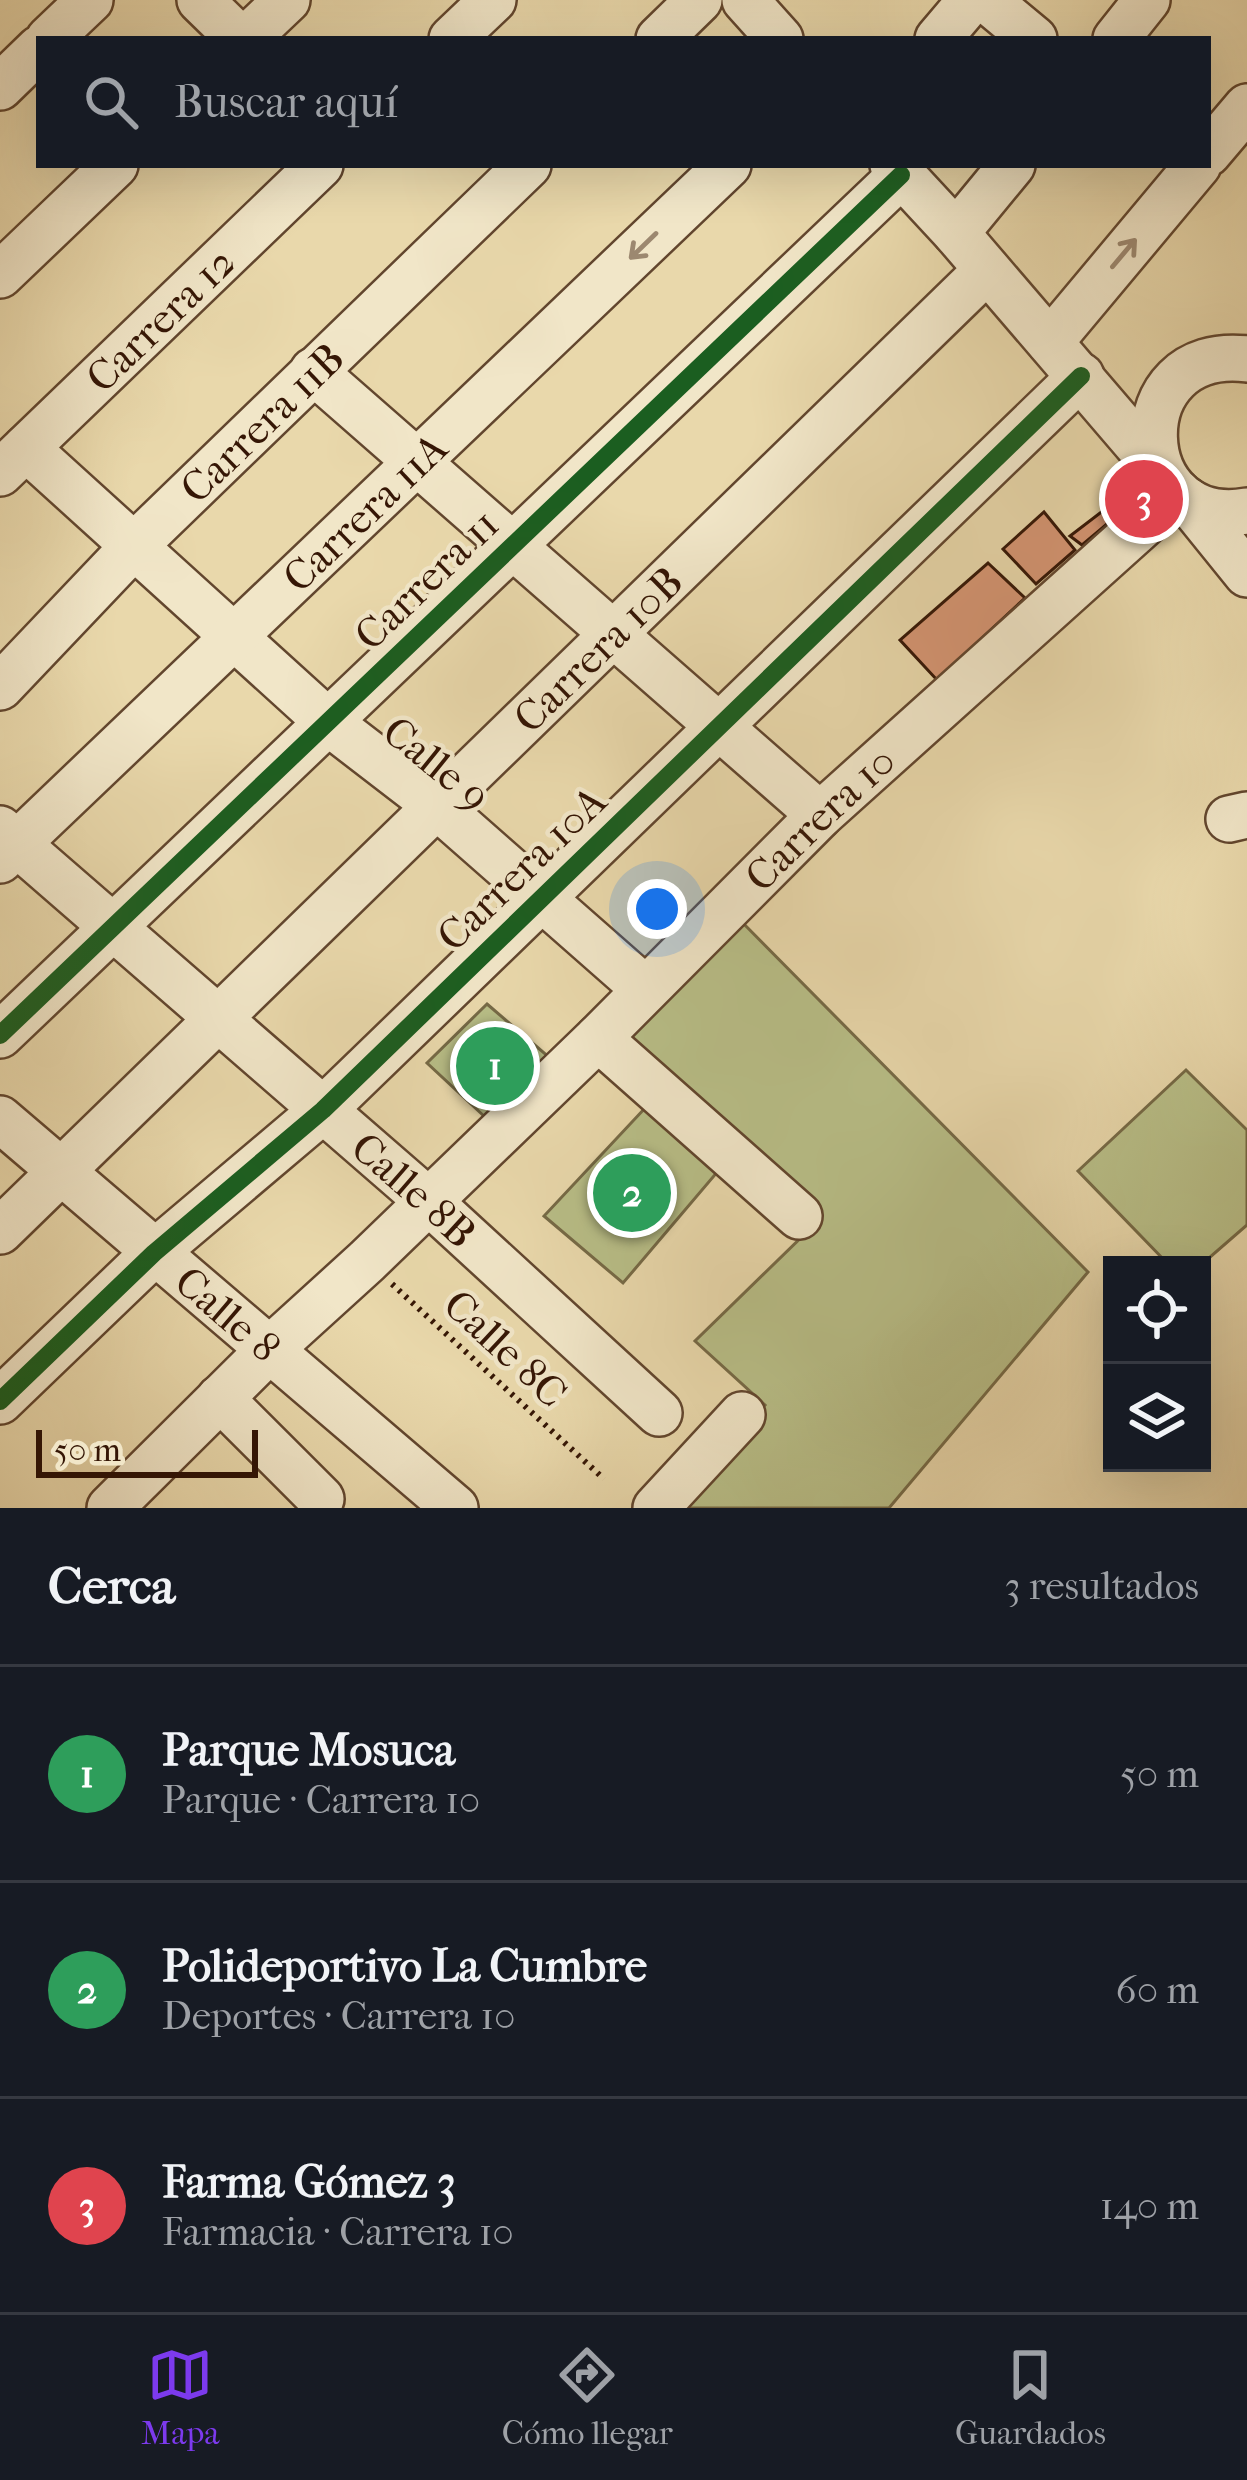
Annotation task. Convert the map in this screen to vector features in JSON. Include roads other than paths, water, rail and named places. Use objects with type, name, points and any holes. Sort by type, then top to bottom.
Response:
[{"type":"street","points":[[52,36],[90,0]]},
{"type":"street","points":[[200,0],[240,36]]},
{"type":"street","points":[[246,36],[286,0]]},
{"type":"street","points":[[455,36],[493,0]]},
{"type":"street","points":[[662,36],[699,0]]},
{"type":"street","points":[[746,0],[777,36]]},
{"type":"street","points":[[941,36],[971,0]]},
{"type":"street","points":[[987,0],[1030,36]]},
{"type":"street","points":[[1118,36],[1148,0]]},
{"type":"street","points":[[0,86],[36,52]]},
{"type":"street","points":[[1211,149],[1247,106]]},
{"type":"street","points":[[0,275],[112,168]]},
{"type":"street","name":"Carrera 12","points":[[13,460],[317,168]]},
{"type":"street","name":"Carrera 11B","points":[[0,687],[134,546],[525,168]]},
{"type":"street","name":"Carrera 11A","points":[[6,844],[725,168]]},
{"type":"street","points":[[956,232],[1009,168]]},
{"type":"street","points":[[1050,342],[1195,168]]},
{"type":"street","points":[[897,170],[1081,376],[1247,574]]},
{"type":"street","name":"Carrera 11","points":[[0,1035],[897,170]]},
{"type":"street","name":"Carrera 10B","points":[[0,1231],[987,270]]},
{"type":"street","points":[[1241,349],[1202,362],[1180,376],[1164,395],[1154,419],[1153,446],[1176,488],[1209,510],[1247,511]]},
{"type":"street","points":[[313,371],[820,815]]},
{"type":"street","points":[[1081,376],[1144,398],[1164,395]]},
{"type":"street","name":"Carrera 10A","points":[[0,1401],[154,1253],[323,1110],[1081,376]]},
{"type":"street","name":"Calle 9","points":[[13,460],[134,546],[328,722],[437,806],[645,988]]},
{"type":"street","name":"Carrera 10","points":[[110,1508],[598,1038],[820,815],[1176,488]]},
{"type":"street","name":"Calle 8B","points":[[6,844],[113,927],[427,1200],[659,1413]]},
{"type":"street","points":[[598,1038],[799,1216]]},
{"type":"street","name":"Calle 8","points":[[0,1119],[455,1508]]},
{"type":"street","points":[[220,1398],[321,1499]]},
{"type":"street","points":[[656,1508],[742,1415]]},
{"type":"place","name":"Farma Gómez 3","points":[[1144,499]]},
{"type":"place","name":"Parque Mosuca","points":[[495,1066]]},
{"type":"place","name":"Polideportivo La Cumbre","points":[[632,1193]]}]
